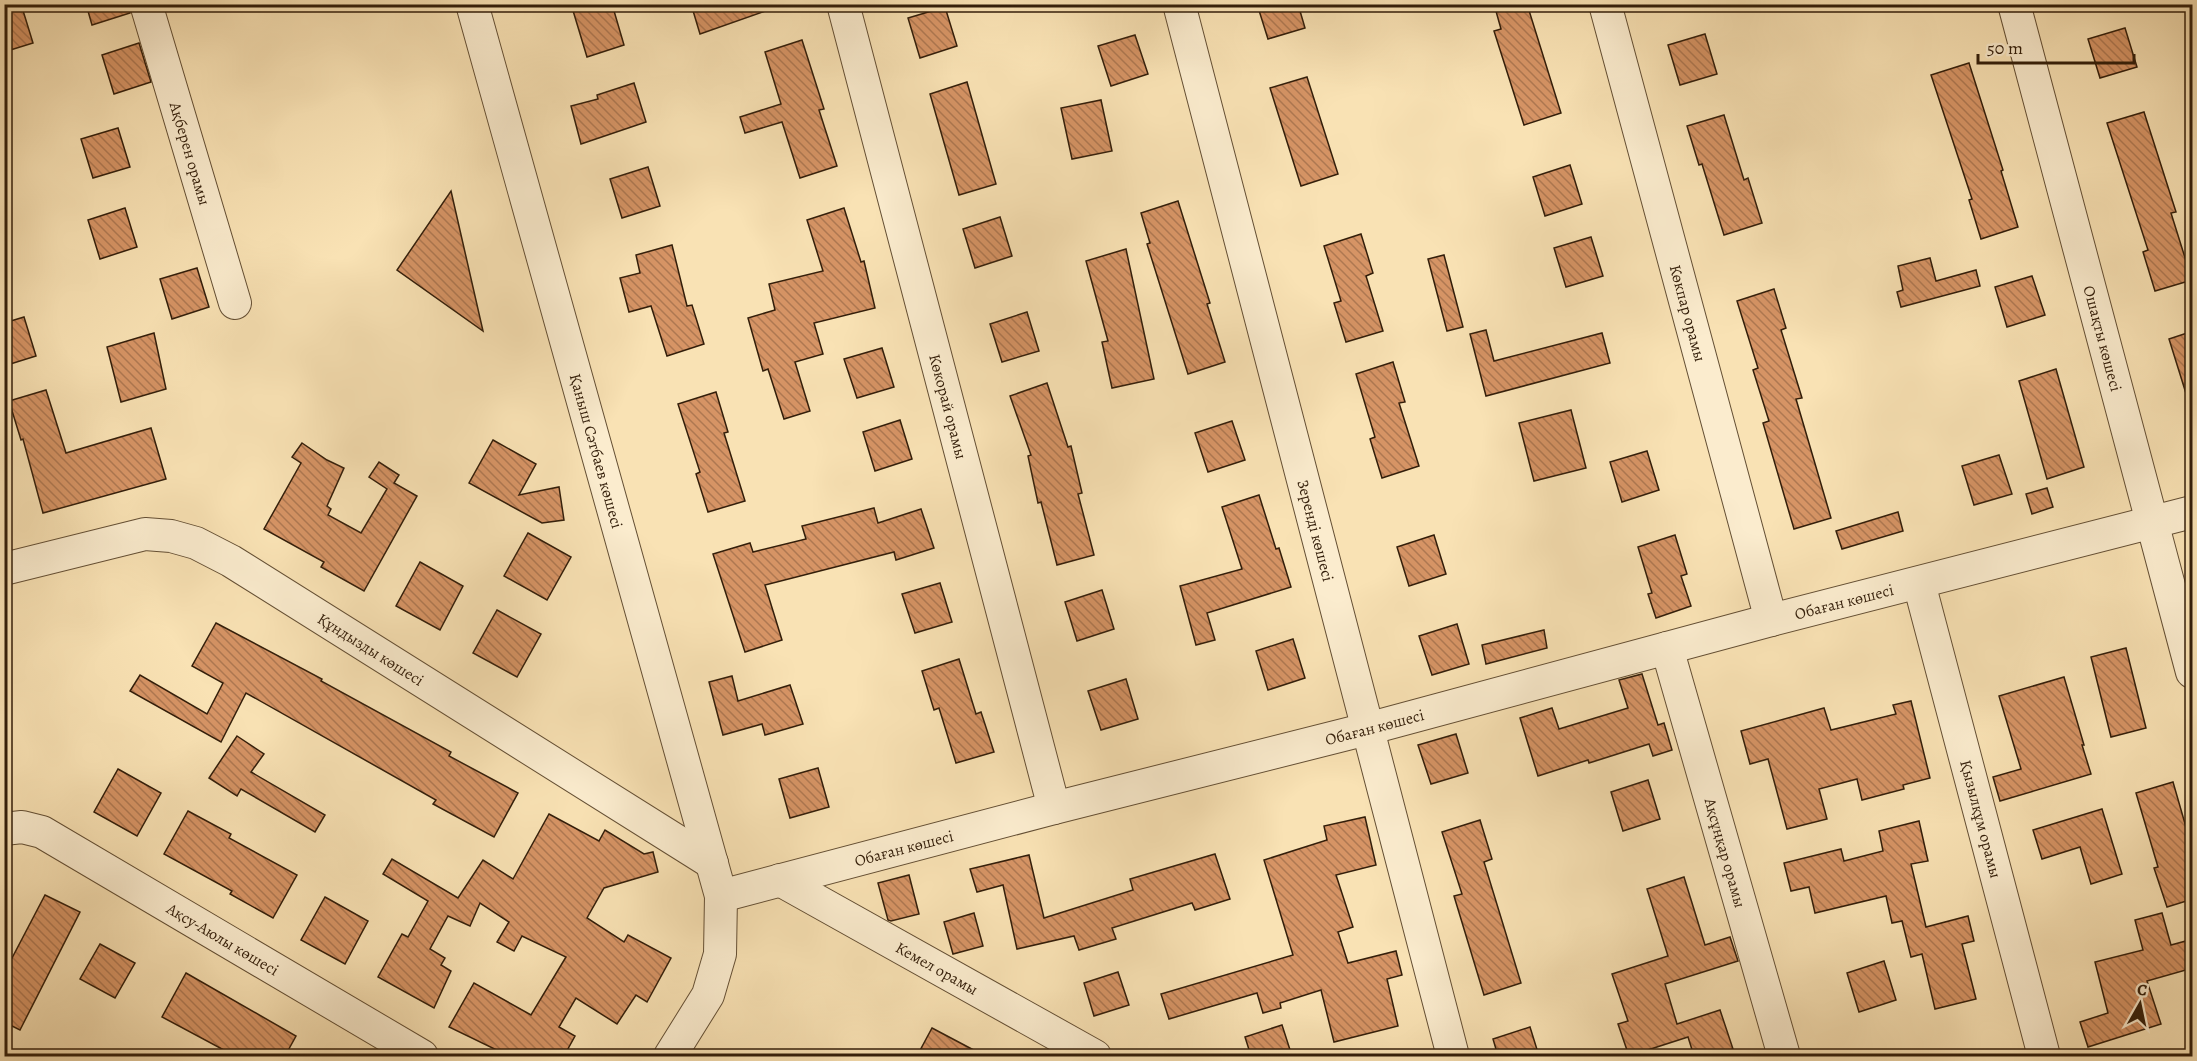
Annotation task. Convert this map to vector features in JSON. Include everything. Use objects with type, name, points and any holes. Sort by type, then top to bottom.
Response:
[{"type":"street","name":"Ақберен орамы","points":[[147,4],[235,303]]},
{"type":"street","name":"Қаныш Сәтбаев көшесі","points":[[472,4],[722,896]]},
{"type":"street","name":"Көкорай орамы","points":[[843,4],[1054,808]]},
{"type":"street","name":"Зеренді көшесі","points":[[1179,4],[1453,1056]]},
{"type":"street","name":"Көкпар орамы","points":[[1605,4],[1771,620]]},
{"type":"street","name":"Ошақты көшесі","points":[[2014,4],[2193,672]]},
{"type":"street","name":"Обаған көшесі","points":[[722,896],[1054,808],[1367,729],[1771,620],[2193,512]]},
{"type":"street","name":"Құндызды көшесі","points":[[4,569],[145,534],[171,536],[196,543],[231,561],[712,863]]},
{"type":"street","name":"Қызылқұм орамы","points":[[1919,583],[2044,1056]]},
{"type":"street","name":"Ақсұңқар орамы","points":[[1667,648],[1784,1056]]},
{"type":"street","name":"Ақсу-Аюлы көшесі","points":[[13,828],[42,832],[422,1056]]},
{"type":"street","name":"Кемел орамы","points":[[780,880],[1095,1056]]},
{"type":"street","points":[[670,1056],[708,995],[720,954],[722,896]]},
{"type":"building","points":[[21,4],[33,43],[4,52],[4,9]]},
{"type":"building","points":[[86,4],[129,4],[130,13],[92,25]]},
{"type":"building","points":[[571,4],[612,4],[624,45],[587,57]]},
{"type":"building","points":[[691,4],[773,4],[774,8],[700,34]]},
{"type":"building","points":[[1257,4],[1298,4],[1305,28],[1268,39]]},
{"type":"building","points":[[1494,4],[1527,4],[1561,113],[1524,125],[1494,31],[1501,29]]},
{"type":"building","points":[[945,7],[957,46],[920,58],[908,18]]},
{"type":"building","points":[[2125,28],[2137,67],[2100,78],[2088,39]]},
{"type":"building","points":[[1705,34],[1717,74],[1680,85],[1668,45]]},
{"type":"building","points":[[1135,35],[1148,74],[1111,86],[1098,46]]},
{"type":"building","points":[[802,40],[824,109],[819,110],[837,166],[800,178],[782,122],[745,133],[740,117],[781,104],[765,52]]},
{"type":"building","points":[[139,43],[151,82],[114,94],[102,55]]},
{"type":"building","points":[[1969,63],[2003,170],[2001,171],[2018,227],[1981,239],[1969,200],[1972,199],[1931,75]]},
{"type":"building","points":[[1307,77],[1338,174],[1301,186],[1270,88]]},
{"type":"building","points":[[967,82],[996,184],[959,195],[930,94]]},
{"type":"building","points":[[634,83],[646,122],[581,144],[571,106],[598,99],[597,95]]},
{"type":"building","points":[[1101,100],[1112,151],[1072,159],[1061,108]]},
{"type":"building","points":[[2144,112],[2176,212],[2171,213],[2192,280],[2155,291],[2143,252],[2148,250],[2107,123]]},
{"type":"building","points":[[1724,115],[1744,180],[1748,178],[1762,223],[1724,235],[1702,164],[1699,165],[1687,126]]},
{"type":"building","points":[[118,128],[130,167],[93,178],[81,139]]},
{"type":"building","points":[[1570,165],[1582,204],[1545,216],[1533,177]]},
{"type":"building","points":[[648,167],[660,206],[622,218],[610,179]]},
{"type":"building","points":[[451,191],[483,331],[397,270]]},
{"type":"building","points":[[1178,201],[1210,303],[1207,304],[1225,362],[1188,374],[1147,244],[1150,243],[1141,213]]},
{"type":"building","points":[[125,208],[137,247],[100,259],[88,220]]},
{"type":"building","points":[[844,208],[861,262],[864,261],[875,308],[814,323],[823,354],[795,362],[810,411],[784,419],[768,369],[763,371],[748,318],[775,310],[769,284],[823,271],[807,220]]},
{"type":"building","points":[[1000,217],[1012,256],[975,268],[963,229]]},
{"type":"building","points":[[1361,234],[1373,273],[1366,276],[1383,331],[1346,342],[1334,303],[1341,301],[1324,246]]},
{"type":"building","points":[[1591,237],[1603,276],[1566,287],[1554,248]]},
{"type":"building","points":[[672,245],[687,306],[692,305],[704,344],[667,356],[651,306],[629,312],[620,278],[640,273],[636,255]]},
{"type":"building","points":[[1126,249],[1154,379],[1112,388],[1102,342],[1108,341],[1086,261]]},
{"type":"building","points":[[1444,255],[1463,327],[1447,331],[1428,259]]},
{"type":"building","points":[[1930,258],[1936,281],[1976,270],[1980,286],[1901,307],[1897,292],[1903,290],[1898,266]]},
{"type":"building","points":[[197,268],[209,307],[172,319],[160,279]]},
{"type":"building","points":[[2032,276],[2045,315],[2007,327],[1995,287]]},
{"type":"building","points":[[1774,289],[1786,328],[1781,330],[1802,398],[1796,399],[1831,518],[1794,529],[1763,423],[1769,421],[1753,370],[1758,368],[1737,301]]},
{"type":"building","points":[[1027,312],[1039,351],[1002,362],[990,324]]},
{"type":"building","points":[[24,317],[36,356],[4,366],[4,323]]},
{"type":"building","points":[[1486,330],[1494,361],[1602,333],[1610,363],[1486,396],[1470,334]]},
{"type":"building","points":[[2193,331],[2193,402],[2189,403],[2169,339]]},
{"type":"building","points":[[154,333],[166,389],[121,402],[107,347]]},
{"type":"building","points":[[882,348],[894,387],[857,398],[844,359]]},
{"type":"building","points":[[1393,362],[1405,402],[1399,403],[1419,466],[1382,478],[1370,439],[1375,437],[1356,374]]},
{"type":"building","points":[[2056,369],[2084,467],[2047,479],[2019,381]]},
{"type":"building","points":[[1047,383],[1068,447],[1071,446],[1082,493],[1078,494],[1094,555],[1057,565],[1041,502],[1038,503],[1028,456],[1031,455],[1010,396]]},
{"type":"building","points":[[46,390],[66,453],[151,428],[166,479],[43,513],[23,439],[21,440],[9,401]]},
{"type":"building","points":[[716,392],[728,432],[724,433],[745,501],[708,512],[696,474],[700,472],[678,404]]},
{"type":"building","points":[[1571,410],[1586,468],[1534,481],[1519,423]]},
{"type":"building","points":[[900,420],[912,459],[875,471],[863,432]]},
{"type":"building","points":[[1232,421],[1245,460],[1208,472],[1195,433]]},
{"type":"building","points":[[493,440],[536,464],[519,495],[559,487],[564,520],[542,523],[469,483]]},
{"type":"building","points":[[302,443],[327,460],[344,468],[327,506],[331,509],[328,515],[361,533],[387,489],[369,477],[379,462],[399,475],[394,483],[417,496],[364,591],[321,567],[324,562],[264,529],[301,463],[292,457]]},
{"type":"building","points":[[1647,451],[1659,490],[1622,502],[1610,462]]},
{"type":"building","points":[[1999,455],[2012,494],[1974,505],[1962,466]]},
{"type":"building","points":[[2047,488],[2053,507],[2032,514],[2026,494]]},
{"type":"building","points":[[1259,495],[1291,587],[1207,613],[1215,640],[1196,645],[1180,586],[1242,569],[1222,507]]},
{"type":"building","points":[[874,508],[878,523],[921,509],[934,548],[896,560],[894,552],[765,585],[782,640],[745,652],[713,554],[750,543],[753,552],[806,539],[802,526]]},
{"type":"building","points":[[1898,512],[1903,531],[1842,549],[1836,531]]},
{"type":"building","points":[[528,533],[571,557],[547,600],[504,576]]},
{"type":"building","points":[[1434,535],[1446,574],[1409,586],[1397,547]]},
{"type":"building","points":[[1675,535],[1687,574],[1681,576],[1691,606],[1656,618],[1648,594],[1652,593],[1638,547]]},
{"type":"building","points":[[420,562],[463,586],[440,630],[396,606]]},
{"type":"building","points":[[940,583],[952,622],[915,633],[902,594]]},
{"type":"building","points":[[1102,590],[1114,629],[1077,641],[1065,602]]},
{"type":"building","points":[[497,610],[541,634],[517,677],[473,653]]},
{"type":"building","points":[[216,623],[322,679],[321,681],[451,752],[449,756],[518,793],[494,837],[433,804],[436,800],[246,693],[221,742],[130,691],[140,675],[207,714],[223,683],[192,666]]},
{"type":"building","points":[[1457,624],[1469,664],[1432,675],[1419,636]]},
{"type":"building","points":[[1544,630],[1547,648],[1486,664],[1482,645]]},
{"type":"building","points":[[1293,639],[1305,678],[1268,690],[1256,651]]},
{"type":"building","points":[[2126,648],[2146,728],[2111,737],[2091,657]]},
{"type":"building","points":[[959,659],[976,714],[981,712],[994,752],[956,763],[939,708],[934,710],[922,671]]},
{"type":"building","points":[[1642,674],[1658,725],[1664,723],[1672,750],[1653,756],[1649,744],[1538,776],[1520,718],[1552,708],[1559,729],[1628,708],[1619,680]]},
{"type":"building","points":[[732,676],[738,701],[790,685],[803,724],[765,735],[762,724],[723,735],[709,682]]},
{"type":"building","points":[[2064,677],[2091,774],[2000,801],[1993,777],[2021,769],[1999,696]]},
{"type":"building","points":[[1126,679],[1138,719],[1101,730],[1088,691]]},
{"type":"building","points":[[1911,701],[1930,778],[1903,785],[1904,789],[1862,800],[1857,779],[1819,789],[1827,819],[1787,829],[1768,759],[1750,764],[1741,731],[1824,708],[1831,730],[1896,714],[1893,705]]},
{"type":"building","points":[[1456,734],[1468,773],[1431,784],[1418,745]]},
{"type":"building","points":[[237,736],[264,754],[251,772],[325,815],[315,832],[241,789],[237,796],[209,778]]},
{"type":"building","points":[[818,768],[829,807],[790,818],[779,779]]},
{"type":"building","points":[[118,769],[161,793],[137,836],[94,812]]},
{"type":"building","points":[[1648,780],[1660,819],[1623,831],[1611,792]]},
{"type":"building","points":[[2173,782],[2190,841],[2187,842],[2193,860],[2193,899],[2167,907],[2154,868],[2158,867],[2136,793]]},
{"type":"building","points":[[2102,809],[2122,874],[2091,884],[2080,847],[2042,859],[2033,830]]},
{"type":"building","points":[[188,811],[231,834],[229,838],[297,875],[273,918],[230,894],[232,891],[164,854]]},
{"type":"building","points":[[549,814],[599,841],[605,830],[644,854],[653,852],[658,872],[604,888],[587,918],[624,942],[628,935],[671,958],[647,1002],[636,995],[617,1024],[576,998],[559,1027],[575,1036],[564,1056],[509,1056],[449,1027],[474,983],[531,1015],[566,957],[522,936],[514,951],[497,942],[509,922],[480,903],[470,926],[448,916],[430,949],[445,958],[441,965],[451,971],[434,1008],[378,977],[402,934],[408,937],[428,901],[383,874],[392,859],[458,898],[483,860],[513,879]]},
{"type":"building","points":[[1365,817],[1376,865],[1336,875],[1353,927],[1338,932],[1348,963],[1396,951],[1402,975],[1387,979],[1398,1026],[1334,1042],[1321,990],[1280,1003],[1281,1008],[1263,1013],[1257,993],[1169,1019],[1161,994],[1293,955],[1264,860],[1327,840],[1324,826]]},
{"type":"building","points":[[1480,820],[1492,859],[1484,862],[1521,983],[1484,995],[1454,896],[1462,894],[1442,832]]},
{"type":"building","points":[[1919,821],[1928,861],[1911,864],[1926,927],[1968,916],[1974,941],[1962,944],[1976,999],[1935,1009],[1922,954],[1911,957],[1902,921],[1892,923],[1886,896],[1815,913],[1809,887],[1791,891],[1784,863],[1841,849],[1844,861],[1883,851],[1879,831]]},
{"type":"building","points":[[1215,854],[1230,899],[1195,910],[1192,903],[1112,928],[1116,939],[1079,950],[1074,936],[1017,949],[1003,885],[977,892],[970,869],[1029,855],[1044,918],[1133,890],[1130,879]]},
{"type":"building","points":[[909,875],[919,914],[888,920],[878,883]]},
{"type":"building","points":[[1684,877],[1705,945],[1730,937],[1738,961],[1665,984],[1677,1024],[1720,1010],[1733,1049],[1710,1056],[1694,1056],[1688,1037],[1629,1056],[1618,1024],[1628,1021],[1612,974],[1668,956],[1647,889]]},
{"type":"building","points":[[45,895],[80,912],[20,1030],[4,1022],[4,954],[12,958]]},
{"type":"building","points":[[325,897],[368,921],[345,964],[301,940]]},
{"type":"building","points":[[974,913],[983,946],[953,954],[944,922]]},
{"type":"building","points":[[2162,913],[2171,945],[2193,939],[2193,968],[2147,981],[2161,1024],[2088,1047],[2080,1022],[2108,1013],[2095,962],[2143,950],[2135,920]]},
{"type":"building","points":[[100,944],[135,963],[115,998],[80,979]]},
{"type":"building","points":[[1884,961],[1896,1000],[1859,1012],[1847,973]]},
{"type":"building","points":[[1118,972],[1129,1005],[1094,1016],[1084,983]]},
{"type":"building","points":[[186,973],[296,1036],[285,1056],[235,1056],[162,1017]]},
{"type":"building","points":[[1282,1025],[1292,1056],[1251,1056],[1245,1037]]},
{"type":"building","points":[[1530,1027],[1539,1056],[1498,1056],[1493,1039]]},
{"type":"building","points":[[932,1028],[985,1056],[917,1056]]}]
